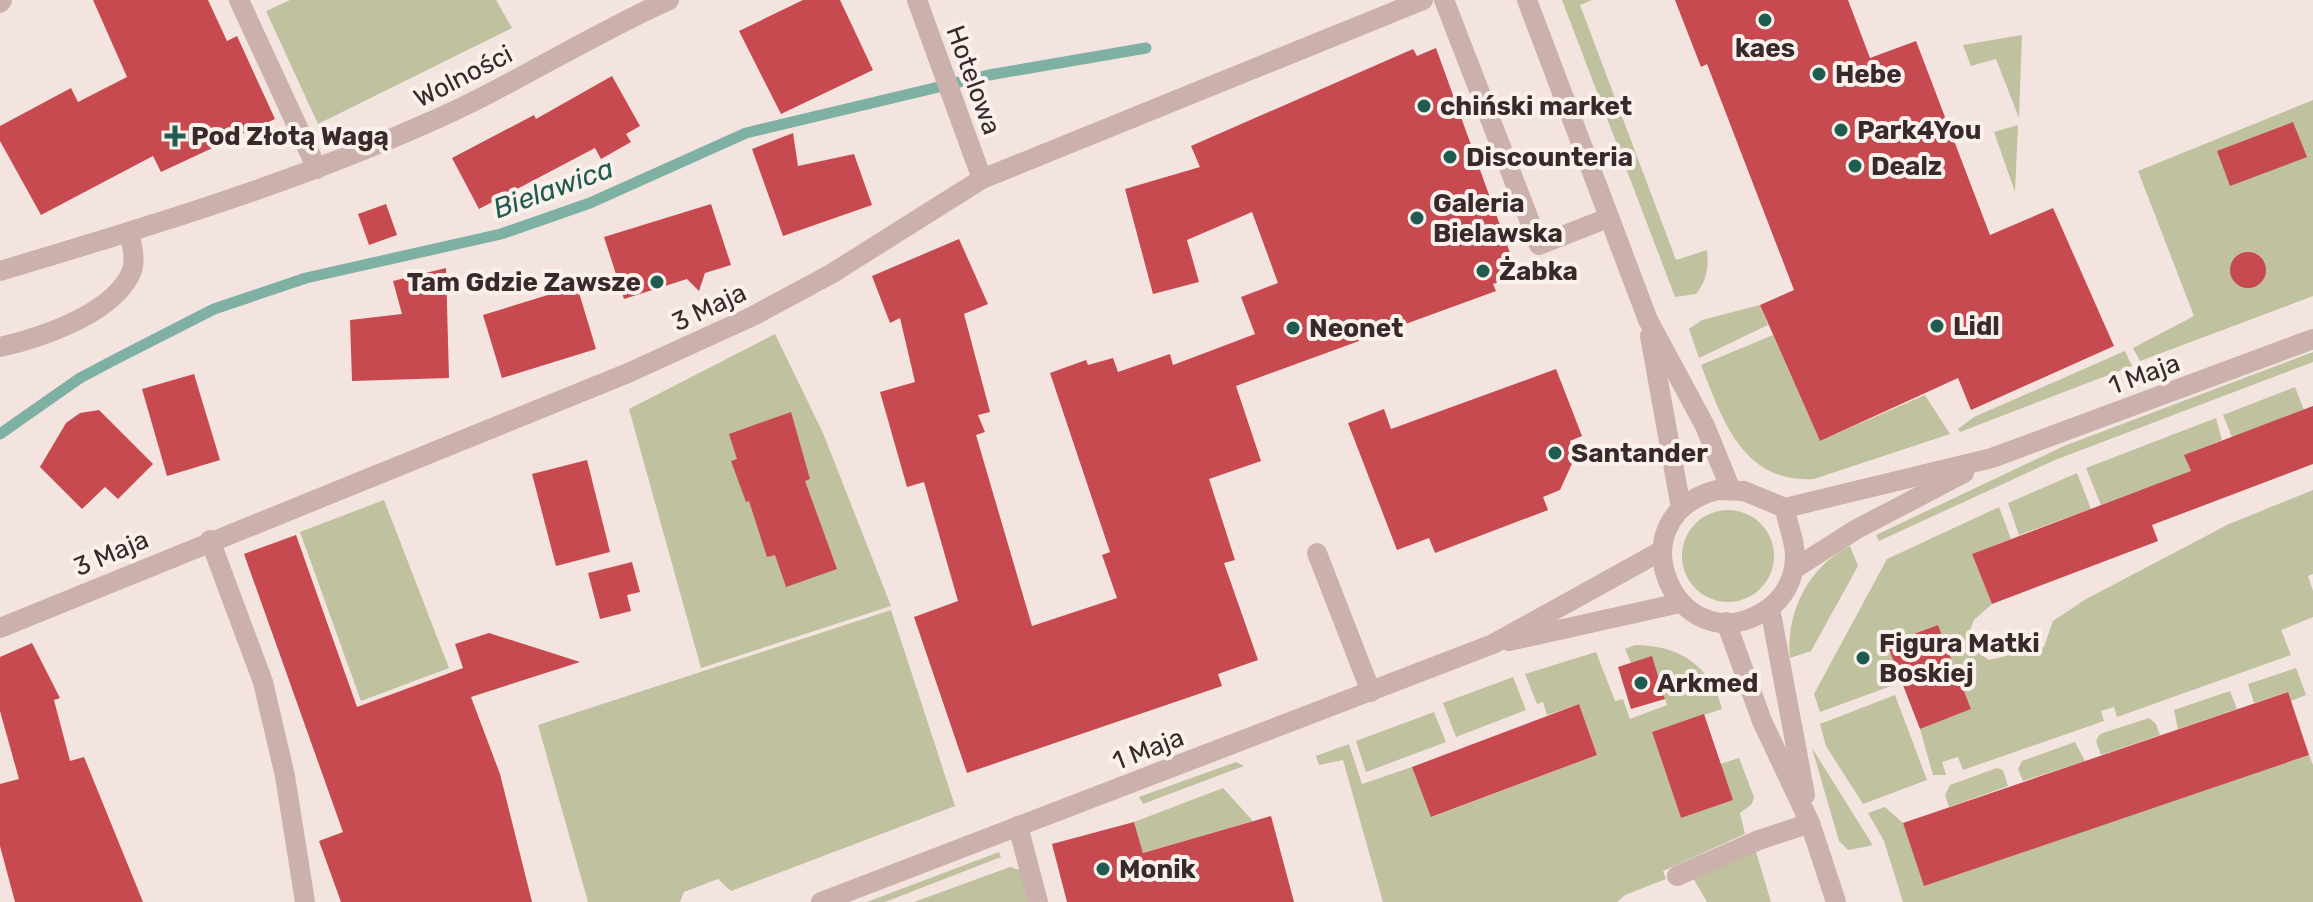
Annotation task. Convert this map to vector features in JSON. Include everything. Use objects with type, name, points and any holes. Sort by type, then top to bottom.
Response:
[{"type":"street","points":[[239,0],[317,169]]},
{"type":"street","name":"Wolności","points":[[0,271],[317,169],[429,123],[669,0]]},
{"type":"street","name":"Hotelowa","points":[[917,0],[982,179]]},
{"type":"street","name":"3 Maja","points":[[0,628],[210,540],[628,373],[753,316],[831,274],[982,179],[1423,0]]},
{"type":"street","points":[[1444,0],[1539,245],[1608,218]]},
{"type":"street","points":[[1527,0],[1648,320],[1705,426],[1731,490]]},
{"type":"street","points":[[0,347],[56,331],[92,312],[119,289],[130,275],[134,258],[129,232]]},
{"type":"street","points":[[1648,320],[1681,508]]},
{"type":"street","name":"1 Maja","points":[[1785,508],[1992,458],[2313,339]]},
{"type":"street","name":"1 Maja","points":[[1794,569],[1855,530],[1992,458]]},
{"type":"street","points":[[1731,490],[1785,508],[1795,554],[1794,569],[1789,584],[1770,608],[1741,621],[1726,622],[1701,617],[1680,603],[1663,570],[1661,551],[1671,521],[1681,508],[1704,494],[1731,490]]},
{"type":"street","points":[[210,540],[263,682],[285,776],[305,902]]},
{"type":"street","name":"1 Maja","points":[[1493,644],[1584,590],[1661,551]]},
{"type":"street","points":[[1317,553],[1371,692]]},
{"type":"street","name":"1 Maja","points":[[821,902],[1493,644],[1680,603]]},
{"type":"street","points":[[1770,608],[1810,823]]},
{"type":"street","points":[[1726,622],[1762,721],[1810,823],[1836,902]]},
{"type":"street","points":[[1677,876],[1759,840],[1810,823]]},
{"type":"street","points":[[1018,826],[1038,902]]},
{"type":"green space","points":[[290,0],[496,0],[512,28],[318,124],[266,11]]},
{"type":"green space","points":[[1562,0],[1592,0],[1580,5],[1676,260],[1707,250],[1706,273],[1696,294],[1675,297]]},
{"type":"green space","points":[[2022,35],[2019,118],[1996,59],[1971,66],[1963,45]]},
{"type":"green space","points":[[2313,100],[2313,296],[2140,361],[2133,348],[2194,316],[2138,171]]},
{"type":"green space","points":[[2018,125],[2015,192],[1994,132]]},
{"type":"green space","points":[[1760,305],[1768,325],[1699,358],[1689,329],[1702,320]]},
{"type":"green space","points":[[775,334],[823,433],[891,606],[701,668],[629,409]]},
{"type":"green space","points":[[1773,335],[1820,441],[1925,395],[1950,434],[1814,479],[1790,478],[1769,471],[1739,444],[1727,426],[1701,365]]},
{"type":"green space","points":[[2125,351],[2132,366],[1960,432],[1958,429],[1974,417]]},
{"type":"green space","points":[[2313,352],[2313,362],[2055,460],[1879,541],[1876,535],[2064,446]]},
{"type":"green space","points":[[2295,387],[2304,410],[2232,437],[2223,415]]},
{"type":"green space","points":[[2216,418],[2222,440],[2185,455],[2196,486],[2147,515],[2138,491],[2101,505],[2086,468]]},
{"type":"green space","points":[[2077,473],[2091,509],[2019,535],[2008,503]]},
{"type":"green space","points":[[2313,490],[2313,574],[2308,576],[2313,591],[2313,617],[2281,630],[2291,655],[2117,717],[2114,707],[2101,711],[2104,721],[1963,770],[1958,757],[1942,762],[1946,775],[1933,775],[1920,729],[1971,709],[1938,625],[1888,644],[1902,682],[1820,712],[1814,694],[1887,559],[1999,507],[2011,539],[1972,554],[1992,604],[1974,620],[1968,635],[1976,651],[1989,660],[2044,647],[2053,621],[2086,599],[2229,524]]},
{"type":"green space","points":[[384,500],[449,668],[361,701],[300,532]]},
{"type":"green space","points":[[1728,510],[1745,514],[1760,524],[1770,539],[1774,556],[1770,573],[1760,588],[1745,598],[1728,602],[1711,598],[1696,588],[1686,573],[1682,556],[1686,539],[1696,524],[1711,514]]},
{"type":"green space","points":[[1850,546],[1858,566],[1811,651],[1790,658],[1792,624],[1803,593],[1823,566]]},
{"type":"green space","points":[[891,610],[955,806],[731,891],[718,879],[684,892],[680,902],[588,902],[538,725]]},
{"type":"green space","points":[[1635,645],[1665,649],[1690,660],[1710,680],[1722,709],[1652,732],[1681,818],[1732,800],[1720,764],[1739,758],[1754,797],[1752,804],[1740,813],[1745,834],[1663,871],[1666,879],[1625,895],[1617,902],[1383,902],[1343,760],[1319,765],[1316,756],[1349,744],[1362,784],[1412,767],[1432,817],[1597,755],[1579,704],[1547,715],[1543,702],[1537,704],[1525,674],[1596,652],[1615,701],[1623,699],[1630,719],[1667,705],[1652,657],[1631,663],[1625,649]]},
{"type":"green space","points":[[2296,668],[2306,695],[2291,701],[2287,692],[2254,703],[2248,684]]},
{"type":"green space","points":[[1513,677],[1526,710],[1456,737],[1443,703]]},
{"type":"green space","points":[[2230,691],[2237,709],[2178,729],[2174,710]]},
{"type":"green space","points":[[1895,695],[1927,780],[1863,804],[1826,746],[1820,724]]},
{"type":"green space","points":[[1434,712],[1446,742],[1366,772],[1356,741]]},
{"type":"green space","points":[[2149,718],[2156,724],[2160,735],[2101,755],[2096,741],[2100,734]]},
{"type":"green space","points":[[2075,742],[2085,761],[2023,781],[2018,769],[2022,761]]},
{"type":"green space","points":[[1812,748],[1872,844],[1870,846],[1848,850],[1839,841]]},
{"type":"green space","points":[[2309,755],[2313,765],[2313,902],[1903,902],[1884,841],[1868,813],[1885,807],[1903,823],[1925,885]]},
{"type":"green space","points":[[1236,762],[1244,766],[1143,804],[1139,797]]},
{"type":"green space","points":[[1997,768],[2003,770],[2008,786],[1949,807],[1945,795],[1950,785]]},
{"type":"green space","points":[[1223,788],[1253,821],[1143,853],[1134,822]]},
{"type":"green space","points":[[999,852],[1001,857],[885,902],[867,902]]},
{"type":"green space","points":[[1756,852],[1771,902],[1707,902],[1693,878]]},
{"type":"green space","points":[[1010,867],[1020,870],[1028,902],[914,902]]},
{"type":"building","points":[[93,0],[208,0],[227,41],[237,36],[275,119],[161,172],[153,156],[41,215],[0,141],[0,126],[71,88],[78,102],[127,77]]},
{"type":"building","points":[[803,0],[840,0],[873,70],[781,114],[739,31]]},
{"type":"building","points":[[1675,0],[1848,0],[1870,58],[1916,41],[1990,235],[2053,208],[2114,346],[1971,410],[1958,378],[1820,441],[1760,305],[1794,290],[1707,64],[1701,67]]},
{"type":"building","points":[[1436,48],[1518,275],[1493,284],[1496,291],[1236,386],[1261,461],[1209,479],[1235,560],[1224,563],[1258,660],[1218,674],[1222,686],[967,773],[914,617],[958,601],[924,482],[907,487],[880,392],[915,382],[900,318],[890,323],[872,276],[959,239],[988,304],[964,314],[990,412],[978,415],[985,432],[976,435],[1032,626],[1117,598],[1102,555],[1110,552],[1050,373],[1086,360],[1088,365],[1113,358],[1118,372],[1170,354],[1173,365],[1255,334],[1241,297],[1278,283],[1252,212],[1187,240],[1199,282],[1153,294],[1125,189],[1200,167],[1191,146],[1413,49],[1417,56]]},
{"type":"building","points":[[612,76],[640,126],[626,134],[631,142],[601,159],[595,148],[479,209],[452,158],[534,115],[536,119]]},
{"type":"building","points":[[2293,122],[2307,157],[2230,186],[2217,151]]},
{"type":"building","points":[[793,133],[798,166],[854,154],[872,205],[783,236],[752,149]]},
{"type":"building","points":[[386,204],[397,235],[369,245],[358,214]]},
{"type":"building","points":[[711,204],[731,265],[705,273],[699,291],[687,279],[624,299],[604,237]]},
{"type":"building","points":[[2248,252],[2261,257],[2266,270],[2261,283],[2248,288],[2235,283],[2230,270],[2235,257]]},
{"type":"building","points":[[446,268],[449,378],[352,381],[350,320],[402,314],[393,281]]},
{"type":"building","points":[[577,286],[596,349],[502,378],[483,315]]},
{"type":"building","points":[[1556,369],[1582,436],[1570,441],[1575,457],[1560,490],[1543,497],[1548,510],[1435,553],[1429,538],[1397,550],[1348,423],[1384,409],[1391,429]]},
{"type":"building","points":[[194,374],[220,460],[167,476],[142,389]]},
{"type":"building","points":[[2313,406],[2313,464],[2152,525],[2158,541],[1992,604],[1972,554],[2191,471],[2184,455]]},
{"type":"building","points":[[99,410],[153,464],[118,499],[105,487],[82,509],[40,467],[66,423],[80,413]]},
{"type":"building","points":[[791,412],[810,479],[805,481],[837,569],[786,587],[775,555],[767,557],[749,501],[746,502],[731,461],[737,459],[729,434]]},
{"type":"building","points":[[587,460],[610,552],[556,566],[532,474]]},
{"type":"building","points":[[296,535],[357,707],[463,668],[455,644],[489,633],[580,662],[471,697],[500,774],[532,902],[341,902],[319,841],[343,832],[244,554]]},
{"type":"building","points":[[632,562],[640,592],[627,595],[631,611],[600,619],[588,573]]},
{"type":"building","points":[[1938,625],[1971,709],[1920,729],[1887,644]]},
{"type":"building","points":[[32,643],[60,698],[54,700],[70,761],[84,757],[143,902],[15,902],[0,846],[0,784],[19,779],[0,711],[0,657]]},
{"type":"building","name":"Arkmed","points":[[1652,656],[1665,699],[1631,709],[1618,667]]},
{"type":"building","points":[[2288,692],[2309,755],[1924,886],[1903,823]]},
{"type":"building","points":[[1579,704],[1597,755],[1431,817],[1412,767]]},
{"type":"building","points":[[1704,714],[1733,800],[1681,818],[1652,732]]},
{"type":"building","points":[[1271,816],[1294,902],[1067,902],[1052,844],[1134,822],[1143,853]]},
{"type":"waterway","name":"Bielawica","points":[[0,434],[80,378],[214,309],[306,278],[501,234],[590,203],[746,133],[989,75],[1146,48]]},
{"type":"place","name":"kaes","points":[[1765,20]]},
{"type":"place","name":"Hebe","points":[[1819,74]]},
{"type":"place","name":"chiński market","points":[[1424,106]]},
{"type":"place","name":"Park4You","points":[[1841,130]]},
{"type":"place","name":"Pod Złotą Wagą","points":[[175,136]]},
{"type":"place","name":"Discounteria","points":[[1450,157]]},
{"type":"place","name":"Dealz","points":[[1855,166]]},
{"type":"place","name":"Galeria Bielawska","points":[[1417,218]]},
{"type":"place","name":"Żabka","points":[[1483,271]]},
{"type":"place","name":"Tam Gdzie Zawsze","points":[[657,282]]},
{"type":"place","name":"Lidl","points":[[1937,326]]},
{"type":"place","name":"Neonet","points":[[1293,328]]},
{"type":"place","name":"Santander","points":[[1555,453]]},
{"type":"place","name":"Figura Matki Boskiej","points":[[1863,658]]},
{"type":"place","name":"Arkmed","points":[[1641,683]]},
{"type":"place","name":"Monik","points":[[1103,869]]}]
